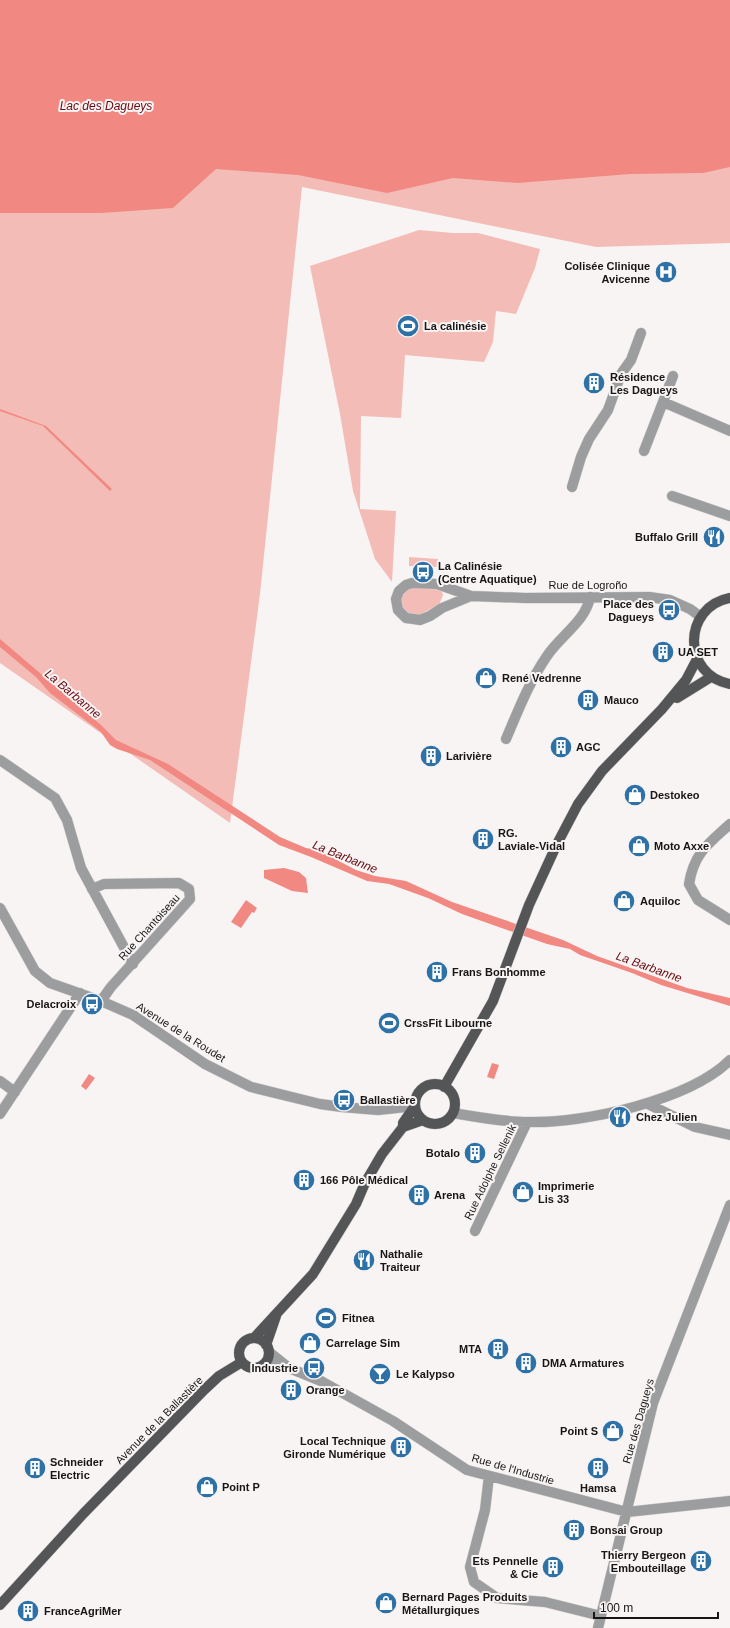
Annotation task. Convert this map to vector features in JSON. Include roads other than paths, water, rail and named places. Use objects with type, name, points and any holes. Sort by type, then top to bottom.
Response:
[{"type":"main road","points":[[730,598],[723,599],[710,606],[701,617],[695,630],[694,645],[703,669],[723,683],[730,684]]},
{"type":"main road","points":[[444,1087],[493,1001],[529,905],[557,844],[578,804],[602,771],[662,709],[686,680],[698,659]]},
{"type":"main road","points":[[662,709],[711,676]]},
{"type":"main road","points":[[432,1085],[444,1087],[454,1098],[453,1113],[449,1118],[438,1124],[431,1124],[423,1120],[418,1115],[415,1100],[421,1090],[432,1085]]},
{"type":"main road","points":[[277,1314],[267,1359],[263,1365],[252,1368],[242,1362],[239,1357],[240,1346],[243,1342],[254,1338],[268,1321],[277,1314],[313,1274],[356,1204],[365,1183],[382,1154],[415,1106]]},
{"type":"main road","points":[[403,1125],[423,1120]]},
{"type":"main road","points":[[254,1338],[263,1341],[268,1349]]},
{"type":"main road","name":"Avenue de la Ballastière","points":[[0,1605],[83,1514],[204,1390],[219,1376],[242,1362]]},
{"type":"street","points":[[572,487],[581,456],[589,439],[608,410],[621,374],[631,360],[641,333]]},
{"type":"street","points":[[644,451],[673,376]]},
{"type":"street","points":[[663,402],[730,431]]},
{"type":"street","points":[[672,496],[730,516]]},
{"type":"street","name":"Rue de Logroño","points":[[470,596],[442,608],[430,616],[420,620],[406,618],[398,610],[396,599],[399,591],[406,585],[437,584],[470,596],[525,598],[649,597],[670,600],[690,609],[701,617]]},
{"type":"street","points":[[442,608],[447,598],[447,587]]},
{"type":"street","points":[[506,739],[535,675],[548,654],[587,609],[590,597]]},
{"type":"street","points":[[0,760],[55,798],[67,820],[81,868],[133,964]]},
{"type":"street","points":[[730,824],[700,852],[691,867],[689,884],[698,900],[730,920]]},
{"type":"street","name":"Rue Chantoiseau","points":[[92,889],[104,884],[171,883],[184,885],[189,889],[190,899],[101,1000]]},
{"type":"street","name":"Avenue de la Roudet","points":[[0,908],[35,971],[50,983],[101,1000],[133,1015],[205,1064],[251,1087],[320,1104],[366,1110],[394,1109],[415,1106]]},
{"type":"street","points":[[0,1114],[80,993]]},
{"type":"street","points":[[453,1113],[528,1122],[566,1121],[648,1104],[696,1084],[714,1074],[730,1060]]},
{"type":"street","points":[[0,1081],[14,1092]]},
{"type":"street","points":[[648,1104],[695,1127],[730,1134]]},
{"type":"street","points":[[394,1109],[403,1125]]},
{"type":"street","name":"Rue Adolphe Sellenik","points":[[475,1231],[528,1122]]},
{"type":"street","name":"Rue des Dagueys","points":[[598,1628],[653,1403],[730,1205]]},
{"type":"street","name":"Rue de l'Industrie","points":[[268,1349],[289,1368]]},
{"type":"street","name":"Rue de l'Industrie","points":[[263,1365],[289,1368],[321,1381],[393,1421],[467,1470],[627,1512],[730,1501]]},
{"type":"street","points":[[489,1476],[485,1510],[470,1567],[474,1582],[497,1598],[545,1602],[601,1616]]},
{"type":"water","name":"Lac des Dagueys","points":[[0,0],[730,0],[730,167],[703,173],[630,174],[518,183],[453,178],[387,193],[298,175],[216,169],[173,208],[101,213],[0,213]]},
{"type":"water","points":[[0,409],[46,426],[112,489],[110,491],[43,426],[0,411]]},
{"type":"water","points":[[0,639],[101,725],[116,740],[168,764],[280,837],[306,848],[318,850],[356,870],[375,876],[406,881],[452,902],[563,940],[597,956],[687,988],[730,998],[730,1006],[661,985],[580,955],[570,949],[547,944],[462,914],[428,898],[389,884],[367,881],[279,845],[150,760],[117,749],[110,745],[101,732],[50,693],[36,677],[0,647]]},
{"type":"water","points":[[284,868],[299,872],[306,878],[308,893],[292,891],[264,878],[264,870]]},
{"type":"water","points":[[246,900],[257,908],[254,913],[252,912],[241,928],[231,922]]},
{"type":"water","points":[[492,1063],[499,1065],[494,1079],[487,1077]]},
{"type":"water","points":[[89,1074],[95,1078],[86,1090],[81,1086]]},
{"type":"place","name":"Colisée Clinique Avicenne","points":[[666,272]]},
{"type":"place","name":"La calinésie","points":[[408,326]]},
{"type":"place","name":"Résidence Les Dagueys","points":[[594,383]]},
{"type":"place","name":"Buffalo Grill","points":[[714,537]]},
{"type":"place","name":"La Calinésie (Centre Aquatique)","points":[[423,572]]},
{"type":"place","name":"Place des Dagueys","points":[[669,610]]},
{"type":"place","name":"UA SET","points":[[663,652]]},
{"type":"place","name":"René Vedrenne","points":[[486,678]]},
{"type":"place","name":"Mauco","points":[[588,700]]},
{"type":"place","name":"AGC","points":[[561,747]]},
{"type":"place","name":"Larivière","points":[[431,756]]},
{"type":"place","name":"Destokeo","points":[[635,795]]},
{"type":"place","name":"RG. Laviale-Vidal","points":[[483,839]]},
{"type":"place","name":"Moto Axxe","points":[[639,846]]},
{"type":"place","name":"Aquiloc","points":[[624,901]]},
{"type":"place","name":"Frans Bonhomme","points":[[437,972]]},
{"type":"place","name":"Delacroix","points":[[92,1004]]},
{"type":"place","name":"CrssFit Libourne","points":[[389,1023]]},
{"type":"place","name":"Ballastière","points":[[344,1100]]},
{"type":"place","name":"Chez Julien","points":[[620,1117]]},
{"type":"place","name":"Botalo","points":[[475,1153]]},
{"type":"place","name":"166 Pôle Médical","points":[[304,1180]]},
{"type":"place","name":"Imprimerie Lis 33","points":[[523,1192]]},
{"type":"place","name":"Arena","points":[[419,1195]]},
{"type":"place","name":"Nathalie Traiteur","points":[[364,1260]]},
{"type":"place","name":"Fitnea","points":[[326,1318]]},
{"type":"place","name":"Carrelage Sim","points":[[310,1343]]},
{"type":"place","name":"MTA","points":[[498,1349]]},
{"type":"place","name":"DMA Armatures","points":[[526,1363]]},
{"type":"place","name":"Industrie","points":[[314,1368]]},
{"type":"place","name":"Le Kalypso","points":[[380,1374]]},
{"type":"place","name":"Orange","points":[[291,1390]]},
{"type":"place","name":"Point S","points":[[613,1431]]},
{"type":"place","name":"Local Technique Gironde Numérique","points":[[401,1447]]},
{"type":"place","name":"Schneider Electric","points":[[35,1468]]},
{"type":"place","name":"Hamsa","points":[[598,1468]]},
{"type":"place","name":"Point P","points":[[207,1487]]},
{"type":"place","name":"Bonsai Group","points":[[574,1530]]},
{"type":"place","name":"Thierry Bergeon Embouteillage","points":[[701,1561]]},
{"type":"place","name":"Ets Pennelle & Cie","points":[[553,1567]]},
{"type":"place","name":"Bernard Pages Produits Métallurgiques","points":[[386,1603]]},
{"type":"place","name":"FranceAgriMer","points":[[28,1611]]},
{"type":"water label","name":"La Barbanne","points":[[73,694]]},
{"type":"water label","name":"La Barbanne","points":[[345,857]]},
{"type":"water label","name":"La Barbanne","points":[[649,967]]}]
